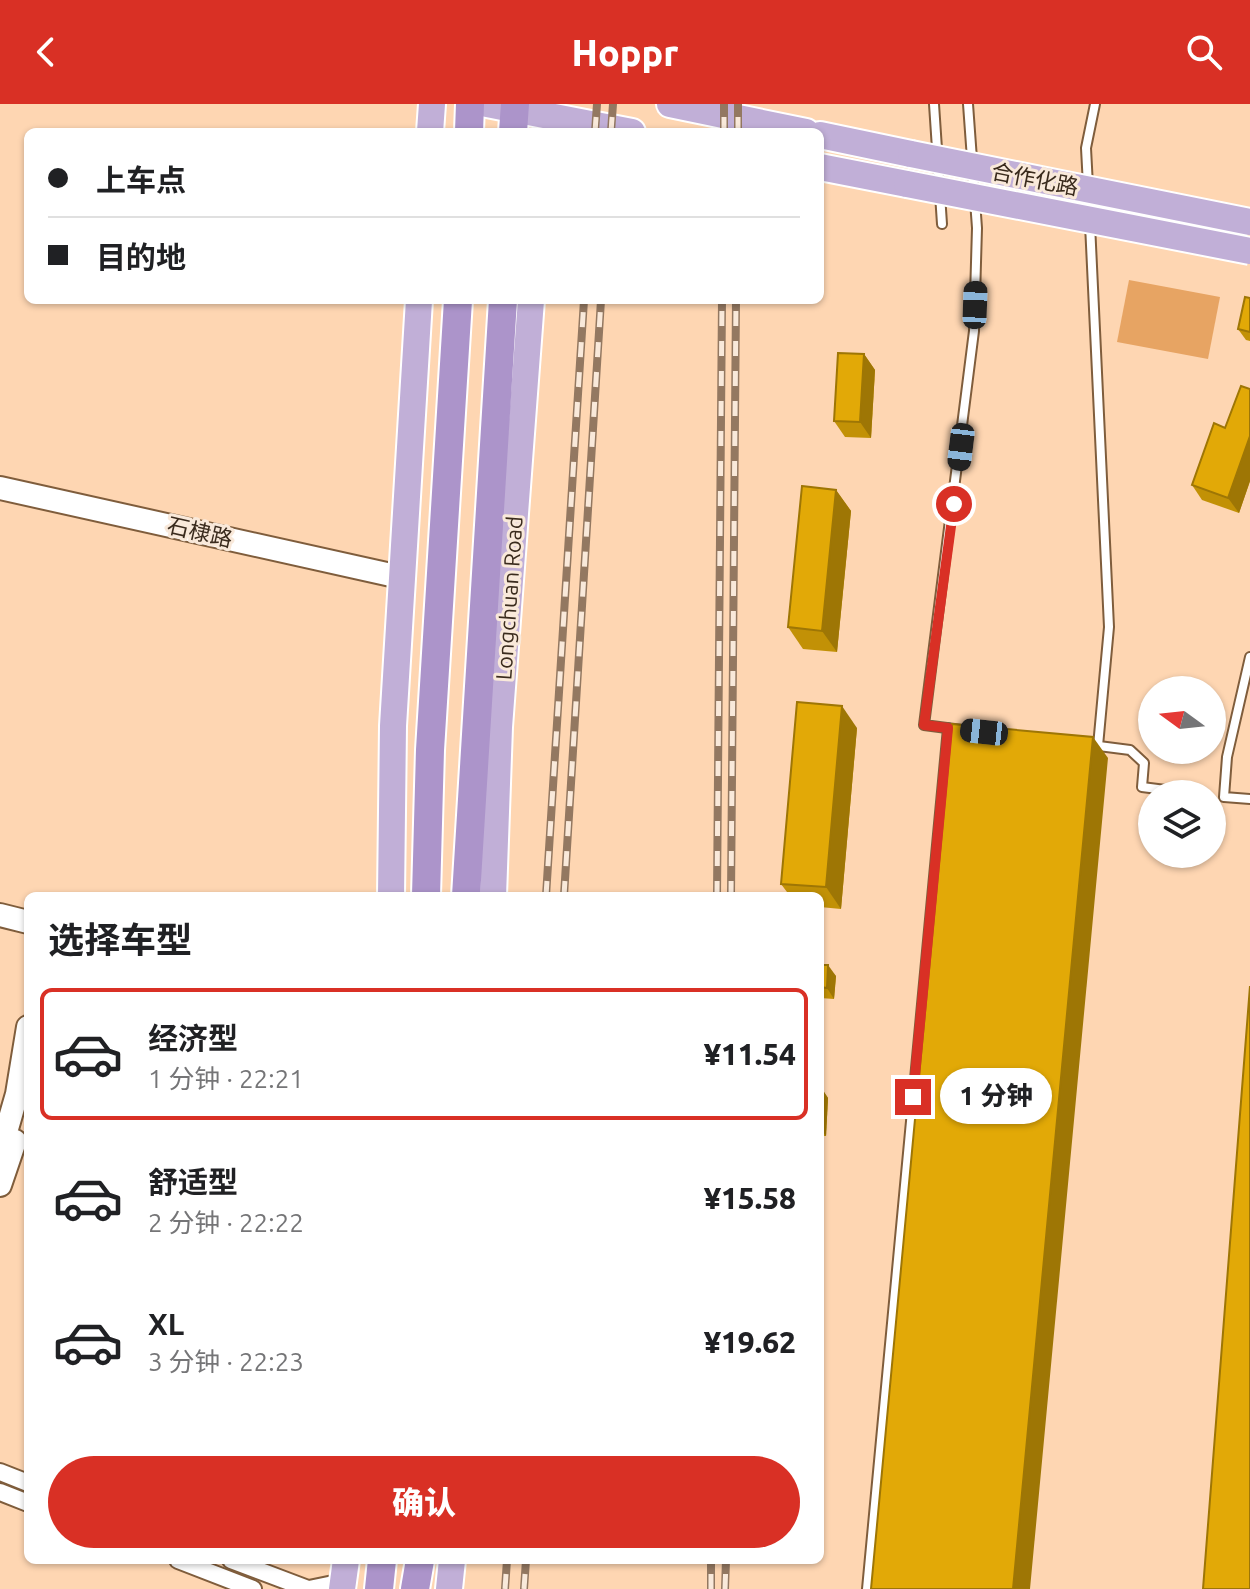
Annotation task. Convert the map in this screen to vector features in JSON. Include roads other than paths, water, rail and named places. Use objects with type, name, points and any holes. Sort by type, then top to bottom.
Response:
[{"type":"highway","points":[[469,128],[470,104]]},
{"type":"highway","points":[[426,892],[430,750],[458,304]]},
{"type":"highway","name":"Longchuan Road","points":[[466,892],[503,304]]},
{"type":"highway","points":[[379,1589],[382,1564]]},
{"type":"highway","points":[[415,1589],[419,1564]]},
{"type":"main road","points":[[430,128],[432,104]]},
{"type":"main road","points":[[670,104],[787,128]]},
{"type":"main road","points":[[507,112],[609,128]]},
{"type":"main road","name":"合作化路","points":[[824,136],[1250,222]]},
{"type":"main road","name":"合作化路","points":[[824,168],[1250,251]]},
{"type":"main road","points":[[391,892],[393,726],[419,304]]},
{"type":"main road","name":"Longchuan Road","points":[[493,892],[499,727],[531,304]]},
{"type":"main road","points":[[449,1589],[452,1564]]},
{"type":"street","name":"石棣路","points":[[0,488],[400,582]]},
{"type":"street","name":"石棣路","points":[[0,501],[400,582]]},
{"type":"street","points":[[0,915],[24,921]]},
{"type":"street","points":[[0,931],[24,936]]},
{"type":"street","points":[[0,1153],[17,1094],[24,1051]]},
{"type":"street","points":[[0,1185],[24,1111]]},
{"type":"street","points":[[0,1472],[24,1481]]},
{"type":"street","points":[[0,1492],[24,1501]]},
{"type":"street","points":[[188,1564],[253,1589]]},
{"type":"street","points":[[242,1564],[308,1589],[344,1577]]},
{"type":"lane","points":[[934,104],[942,224]]},
{"type":"lane","points":[[968,104],[977,228],[974,331],[924,725],[974,731]]},
{"type":"lane","points":[[1089,194],[1086,148],[1095,104]]},
{"type":"lane","points":[[1090,210],[1109,627],[1098,746]]},
{"type":"lane","points":[[1225,780],[1227,757],[1250,657]]},
{"type":"lane","points":[[867,1589],[948,728]]},
{"type":"lane","points":[[1083,743],[1130,750],[1144,763],[1143,780]]},
{"type":"lane","points":[[1226,797],[1250,799]]},
{"type":"railway","points":[[595,128],[597,104]]},
{"type":"railway","points":[[611,128],[613,104]]},
{"type":"railway","points":[[724,104],[724,128]]},
{"type":"railway","points":[[738,104],[738,128]]},
{"type":"railway","points":[[546,892],[584,304]]},
{"type":"railway","points":[[564,892],[601,304]]},
{"type":"railway","points":[[717,892],[722,304]]},
{"type":"railway","points":[[731,892],[736,304]]},
{"type":"railway","points":[[505,1589],[507,1564]]},
{"type":"railway","points":[[524,1589],[526,1564]]},
{"type":"railway","points":[[711,1564],[711,1589]]},
{"type":"railway","points":[[725,1589],[726,1564]]}]
